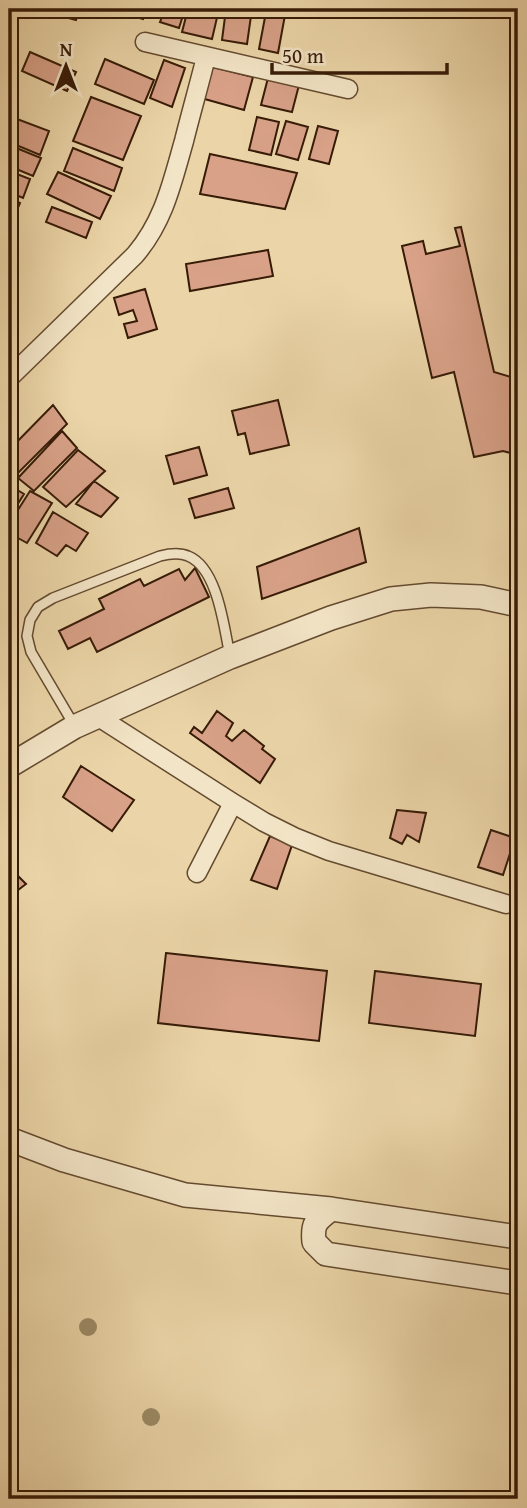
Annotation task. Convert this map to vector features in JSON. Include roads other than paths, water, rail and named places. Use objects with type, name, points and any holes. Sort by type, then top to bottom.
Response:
[{"type":"street","points":[[145,42],[348,89]]},
{"type":"street","points":[[9,378],[148,240],[171,187],[206,57]]},
{"type":"street","points":[[9,766],[74,727],[230,657],[331,618],[391,599],[431,595],[481,597],[518,605]]},
{"type":"street","points":[[97,716],[233,803],[294,837],[329,851],[506,904]]},
{"type":"street","points":[[198,873],[233,803]]},
{"type":"street","points":[[9,1139],[64,1160],[185,1195],[331,1209],[518,1237]]},
{"type":"street","points":[[331,1209],[318,1219],[313,1228],[314,1242],[327,1254],[518,1283]]},
{"type":"lane","points":[[74,727],[31,652],[27,636],[30,620],[38,607],[53,598],[160,556],[188,555],[201,566],[212,582],[230,657]]}]
